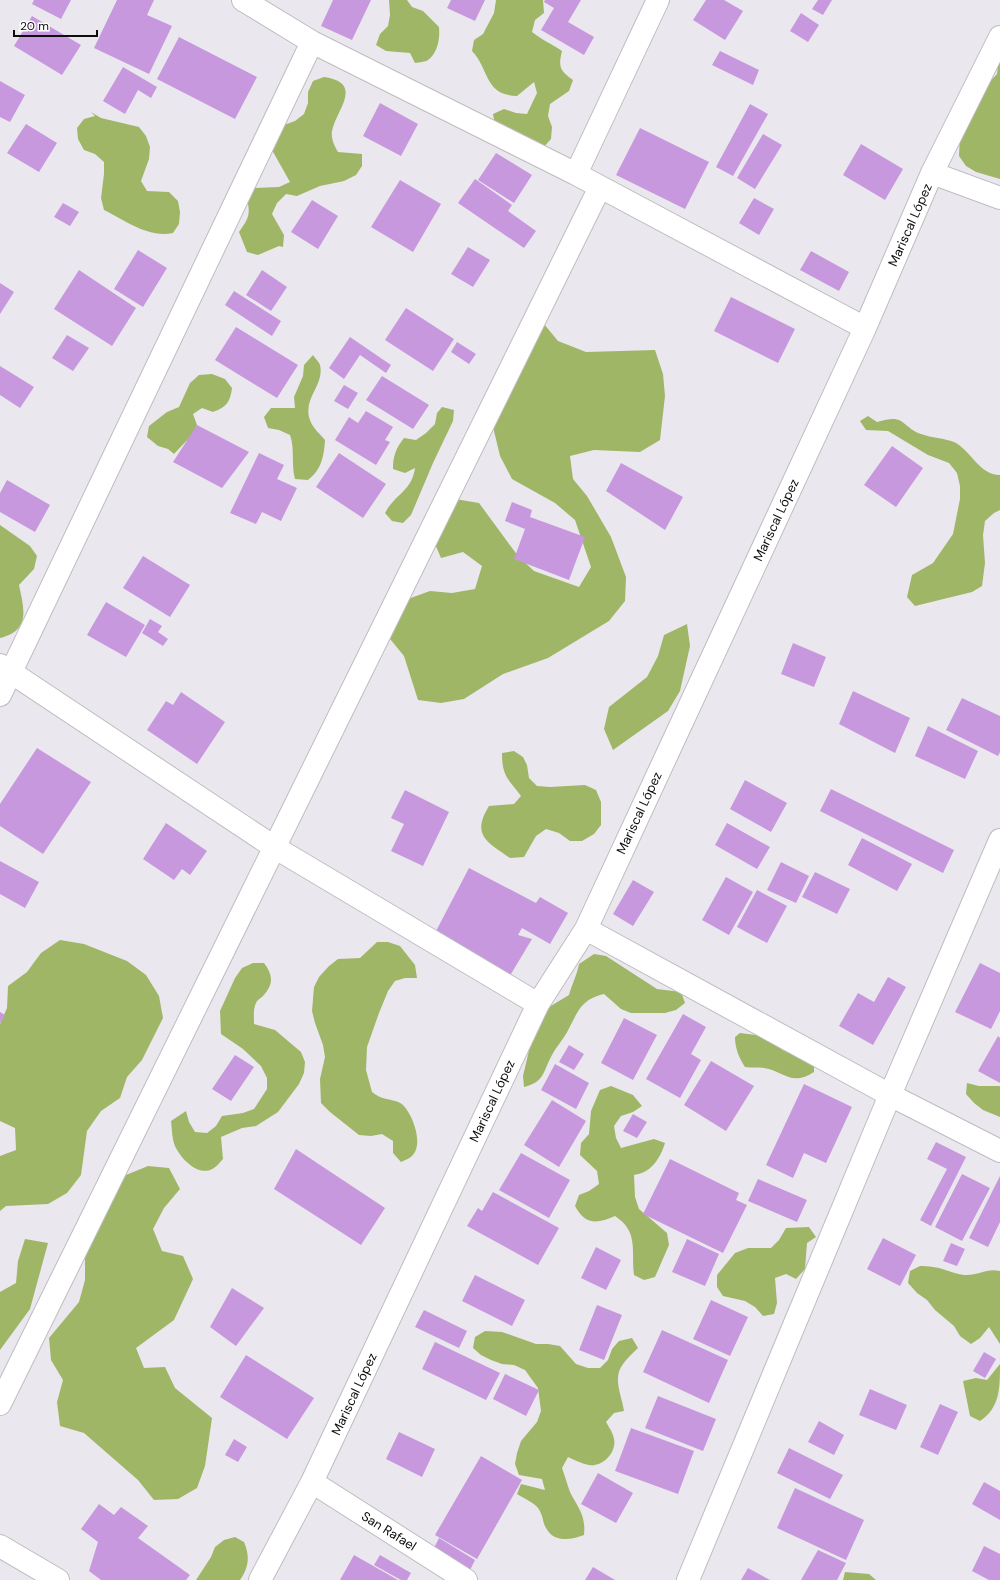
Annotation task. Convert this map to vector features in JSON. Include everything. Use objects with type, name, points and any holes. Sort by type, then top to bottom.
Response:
[{"type":"street","points":[[243,0],[312,42],[600,186],[865,328]]},
{"type":"street","points":[[576,174],[658,0]]},
{"type":"street","name":"Mariscal López","points":[[260,1580],[312,1482],[538,1004],[586,929],[865,328],[932,173],[1000,37]]},
{"type":"street","points":[[0,695],[6,669],[312,42]]},
{"type":"street","points":[[932,173],[1000,198]]},
{"type":"street","points":[[0,1404],[600,186]]},
{"type":"street","points":[[6,669],[274,847],[538,1004]]},
{"type":"street","points":[[688,1580],[890,1094],[1000,840]]},
{"type":"street","points":[[586,929],[890,1094],[1000,1151]]},
{"type":"street","name":"San Rafael","points":[[312,1482],[466,1580]]},
{"type":"street","points":[[0,1546],[58,1580]]},
{"type":"green space","points":[[389,0],[407,0],[412,7],[423,11],[439,27],[438,45],[428,60],[415,63],[410,53],[386,51],[376,45],[380,34],[388,26],[390,15]]},
{"type":"green space","points":[[496,0],[543,0],[544,13],[535,20],[532,32],[562,51],[560,61],[561,68],[565,74],[573,80],[569,91],[550,104],[548,116],[552,127],[551,139],[543,148],[495,125],[493,114],[504,109],[516,113],[527,114],[537,93],[534,82],[517,96],[506,95],[499,91],[493,86],[478,58],[472,51],[474,40],[483,34],[494,13]]},
{"type":"green space","points":[[1000,47],[1000,179],[976,172],[966,166],[959,156],[960,134],[981,91],[997,74]]},
{"type":"green space","points":[[324,77],[336,80],[343,85],[346,91],[345,98],[332,131],[334,144],[338,152],[362,154],[362,166],[356,175],[344,181],[320,186],[297,196],[286,194],[277,203],[272,214],[284,235],[283,247],[279,246],[258,255],[247,252],[239,232],[245,224],[249,213],[247,199],[254,188],[279,187],[290,182],[268,143],[284,125],[295,121],[304,114],[308,103],[308,92],[313,81]]},
{"type":"green space","points":[[91,112],[101,118],[139,127],[146,136],[150,147],[149,159],[141,181],[147,191],[169,192],[178,201],[180,212],[179,224],[173,233],[155,233],[137,228],[104,210],[101,198],[104,162],[95,154],[84,150],[78,139],[77,128],[84,119],[95,116]]},
{"type":"green space","points":[[544,324],[558,341],[586,352],[655,350],[663,374],[665,396],[660,440],[640,452],[594,450],[570,456],[573,479],[587,496],[611,537],[626,577],[625,601],[609,621],[548,658],[503,674],[464,699],[441,703],[418,700],[404,656],[386,634],[408,599],[430,591],[452,593],[475,589],[482,566],[463,552],[441,558],[432,537],[455,499],[479,503],[518,556],[534,571],[579,587],[591,567],[575,520],[555,503],[512,479],[500,456],[494,431],[492,402]]},
{"type":"green space","points":[[313,355],[320,365],[321,372],[309,405],[308,412],[312,425],[325,440],[324,452],[319,467],[308,480],[295,479],[290,435],[279,430],[268,428],[264,417],[271,408],[295,408],[294,397],[303,376],[304,365]]},
{"type":"green space","points":[[212,374],[225,379],[232,388],[227,404],[213,412],[202,408],[193,414],[197,425],[192,435],[174,454],[168,449],[158,446],[147,437],[149,426],[167,412],[179,407],[190,383],[199,375]]},
{"type":"green space","points":[[442,407],[454,410],[453,421],[411,515],[403,523],[392,521],[385,513],[393,501],[407,487],[413,476],[415,468],[405,473],[393,469],[394,456],[397,449],[404,438],[416,440],[426,433],[435,424],[437,413]]},
{"type":"green space","points":[[868,416],[877,422],[893,419],[898,420],[921,434],[954,442],[966,451],[986,471],[1000,475],[1000,510],[985,521],[983,535],[985,563],[982,586],[972,592],[915,606],[907,597],[912,575],[933,563],[953,534],[960,499],[960,486],[957,473],[949,463],[928,455],[888,431],[866,430],[860,421]]},
{"type":"green space","points":[[0,525],[30,546],[37,556],[34,569],[19,585],[23,610],[21,624],[17,630],[0,638]]},
{"type":"green space","points":[[687,624],[690,646],[680,691],[668,711],[613,750],[604,729],[609,707],[647,677],[658,656],[664,635]]},
{"type":"green space","points":[[514,751],[523,757],[527,765],[529,778],[537,786],[550,787],[585,785],[596,790],[601,802],[601,825],[594,834],[582,841],[570,841],[559,833],[546,829],[536,836],[524,857],[510,858],[494,847],[484,837],[481,824],[489,806],[514,804],[521,796],[509,781],[502,761],[502,753]]},
{"type":"green space","points":[[60,940],[84,944],[127,961],[146,975],[159,996],[163,1018],[142,1060],[127,1077],[120,1098],[101,1111],[87,1131],[81,1175],[67,1193],[48,1204],[6,1206],[0,1211],[0,1156],[16,1150],[15,1128],[0,1121],[0,1024],[7,1008],[8,986],[27,972],[41,953]]},
{"type":"green space","points":[[377,942],[388,942],[400,946],[415,965],[417,978],[405,978],[395,981],[388,991],[367,1047],[366,1070],[372,1092],[385,1099],[401,1103],[407,1110],[416,1130],[417,1145],[415,1151],[411,1157],[401,1162],[393,1153],[393,1141],[382,1134],[371,1136],[359,1135],[321,1103],[320,1079],[325,1057],[323,1045],[312,1011],[314,987],[319,977],[338,959],[360,958]]},
{"type":"green space","points":[[594,954],[606,956],[657,989],[681,992],[685,1003],[676,1010],[665,1013],[631,1013],[621,1009],[604,994],[589,1000],[580,1008],[540,1079],[531,1085],[524,1087],[523,1076],[531,1042],[549,1007],[569,995],[579,964]]},
{"type":"green space","points":[[253,963],[264,963],[271,976],[271,983],[267,992],[257,1001],[255,1005],[254,1024],[275,1030],[301,1052],[305,1062],[304,1073],[299,1084],[278,1112],[256,1126],[242,1128],[221,1137],[223,1159],[214,1168],[202,1171],[191,1166],[178,1151],[173,1140],[171,1121],[186,1111],[189,1122],[195,1132],[207,1133],[216,1126],[222,1116],[243,1113],[254,1109],[267,1089],[267,1078],[261,1066],[243,1049],[221,1034],[220,1011],[235,978],[242,968]]},
{"type":"green space","points":[[740,1033],[765,1036],[784,1051],[801,1055],[814,1066],[814,1072],[799,1078],[793,1078],[764,1068],[745,1067],[739,1056],[736,1045],[735,1037]]},
{"type":"green space","points":[[967,1083],[979,1086],[1000,1086],[1000,1117],[983,1110],[974,1103],[966,1094]]},
{"type":"green space","points":[[611,1086],[633,1095],[642,1106],[633,1112],[621,1116],[614,1126],[616,1138],[621,1148],[654,1139],[665,1143],[653,1166],[645,1172],[634,1175],[635,1197],[639,1209],[667,1233],[669,1245],[655,1277],[644,1280],[634,1275],[631,1235],[623,1222],[615,1216],[597,1221],[587,1220],[575,1206],[579,1195],[589,1191],[599,1184],[597,1171],[580,1155],[581,1143],[589,1134],[591,1111],[600,1090]]},
{"type":"green space","points":[[148,1166],[169,1168],[180,1189],[164,1208],[153,1229],[162,1251],[183,1256],[193,1279],[174,1320],[136,1348],[144,1368],[165,1367],[175,1388],[212,1418],[205,1466],[197,1488],[178,1499],[154,1500],[138,1480],[84,1433],[60,1426],[57,1402],[63,1380],[51,1360],[49,1338],[79,1302],[85,1280],[85,1257],[111,1193],[126,1175]]},
{"type":"green space","points":[[809,1227],[816,1237],[807,1243],[805,1269],[796,1279],[786,1274],[775,1278],[777,1303],[774,1314],[763,1316],[755,1307],[745,1301],[723,1296],[717,1287],[717,1275],[735,1253],[748,1248],[771,1248],[779,1240],[786,1228]]},
{"type":"green space","points":[[25,1239],[48,1243],[30,1309],[0,1350],[0,1292],[16,1283],[18,1261]]},
{"type":"green space","points":[[920,1266],[928,1266],[967,1275],[991,1270],[1000,1271],[1000,1344],[989,1327],[980,1338],[971,1344],[960,1336],[954,1326],[935,1310],[927,1300],[917,1293],[908,1283],[910,1271]]},
{"type":"green space","points":[[485,1331],[502,1332],[536,1344],[560,1346],[576,1364],[588,1368],[600,1368],[608,1360],[612,1349],[619,1341],[632,1338],[638,1348],[625,1362],[618,1375],[624,1411],[614,1413],[606,1422],[614,1439],[614,1446],[611,1454],[601,1463],[593,1465],[584,1464],[568,1457],[562,1468],[570,1492],[583,1517],[584,1535],[568,1539],[553,1536],[546,1528],[538,1508],[517,1494],[521,1484],[545,1490],[542,1479],[519,1475],[515,1464],[521,1441],[537,1422],[541,1411],[538,1388],[525,1370],[514,1365],[502,1364],[491,1360],[481,1355],[473,1348],[475,1337]]},
{"type":"green space","points":[[1000,1364],[998,1397],[992,1410],[980,1421],[970,1416],[963,1381],[976,1378],[987,1380]]},
{"type":"green space","points":[[235,1537],[244,1542],[248,1557],[247,1566],[240,1580],[196,1580],[211,1557],[215,1547],[224,1540]]},
{"type":"green space","points":[[845,1572],[869,1574],[876,1580],[843,1580]]},
{"type":"building","points":[[34,0],[71,0],[61,19],[32,4]]},
{"type":"building","points":[[117,0],[154,0],[147,15],[172,26],[149,74],[94,48]]},
{"type":"building","points":[[333,0],[371,0],[352,40],[321,26]]},
{"type":"building","points":[[451,0],[485,0],[475,21],[447,8]]},
{"type":"building","points":[[545,0],[581,0],[568,22],[594,37],[584,55],[541,30],[554,8],[544,2]]},
{"type":"building","points":[[706,0],[724,0],[743,11],[725,40],[693,20]]},
{"type":"building","points":[[818,0],[832,0],[823,15],[812,9]]},
{"type":"building","points":[[801,13],[819,25],[808,42],[790,31]]},
{"type":"building","points":[[32,16],[81,45],[62,75],[14,46]]},
{"type":"building","points":[[179,37],[257,77],[235,119],[157,79]]},
{"type":"building","points":[[720,51],[759,70],[753,85],[712,65]]},
{"type":"building","points":[[123,67],[157,87],[151,98],[138,90],[125,114],[103,101]]},
{"type":"building","points":[[0,81],[25,95],[10,122],[0,117]]},
{"type":"building","points":[[380,103],[418,124],[401,156],[363,136]]},
{"type":"building","points":[[750,104],[768,114],[733,176],[716,167]]},
{"type":"building","points":[[26,124],[57,143],[39,172],[7,153]]},
{"type":"building","points":[[640,128],[709,162],[685,209],[616,175]]},
{"type":"building","points":[[763,134],[782,145],[755,189],[737,178]]},
{"type":"building","points":[[861,144],[903,169],[885,200],[843,175]]},
{"type":"building","points":[[496,153],[532,175],[514,203],[478,180]]},
{"type":"building","points":[[475,179],[512,205],[508,211],[536,231],[524,248],[458,203]]},
{"type":"building","points":[[400,180],[441,204],[413,252],[371,227]]},
{"type":"building","points":[[754,198],[774,209],[759,235],[739,223]]},
{"type":"building","points":[[312,200],[338,216],[318,249],[291,232]]},
{"type":"building","points":[[63,203],[79,212],[70,226],[54,217]]},
{"type":"building","points":[[468,247],[490,260],[473,287],[451,274]]},
{"type":"building","points":[[138,250],[167,268],[143,307],[114,289]]},
{"type":"building","points":[[811,251],[849,272],[839,291],[800,270]]},
{"type":"building","points":[[79,270],[136,308],[112,346],[54,309]]},
{"type":"building","points":[[262,270],[287,287],[271,311],[246,295]]},
{"type":"building","points":[[0,283],[14,292],[0,314]]},
{"type":"building","points":[[234,291],[281,321],[272,336],[225,305]]},
{"type":"building","points":[[731,297],[795,329],[778,363],[714,331]]},
{"type":"building","points":[[406,308],[454,339],[433,371],[385,340]]},
{"type":"building","points":[[236,327],[298,365],[277,398],[215,360]]},
{"type":"building","points":[[67,335],[89,348],[73,371],[52,358]]},
{"type":"building","points":[[350,337],[391,365],[386,373],[360,355],[344,379],[329,368]]},
{"type":"building","points":[[457,342],[476,354],[469,364],[451,352]]},
{"type":"building","points":[[0,366],[34,387],[20,408],[0,395]]},
{"type":"building","points":[[382,376],[429,405],[413,429],[366,400]]},
{"type":"building","points":[[344,385],[358,393],[348,409],[334,401]]},
{"type":"building","points":[[366,411],[393,427],[385,440],[390,442],[376,465],[335,440],[349,417],[358,423]]},
{"type":"building","points":[[197,425],[249,452],[222,488],[173,462]]},
{"type":"building","points":[[892,446],[923,468],[896,507],[864,485]]},
{"type":"building","points":[[259,453],[284,465],[277,479],[297,488],[281,521],[262,512],[256,524],[230,513]]},
{"type":"building","points":[[339,453],[386,484],[363,518],[316,487]]},
{"type":"building","points":[[621,463],[683,497],[665,530],[606,491]]},
{"type":"building","points":[[7,480],[50,505],[35,532],[0,512],[0,493]]},
{"type":"building","points":[[512,502],[532,510],[530,517],[585,537],[569,580],[514,559],[525,529],[505,521]]},
{"type":"building","points":[[143,556],[190,585],[170,617],[123,588]]},
{"type":"building","points":[[106,602],[145,625],[126,657],[87,635]]},
{"type":"building","points":[[150,619],[162,626],[158,632],[168,639],[163,646],[142,633]]},
{"type":"building","points":[[793,643],[826,657],[814,687],[781,674]]},
{"type":"building","points":[[853,691],[910,718],[895,753],[839,724]]},
{"type":"building","points":[[181,692],[225,722],[197,764],[147,730],[166,701],[173,705]]},
{"type":"building","points":[[962,698],[1000,716],[1000,752],[998,756],[946,730]]},
{"type":"building","points":[[928,726],[978,751],[965,779],[915,756]]},
{"type":"building","points":[[37,748],[91,782],[43,854],[0,826],[0,804]]},
{"type":"building","points":[[745,780],[787,803],[771,832],[730,809]]},
{"type":"building","points":[[831,789],[954,850],[943,873],[820,811]]},
{"type":"building","points":[[405,790],[449,812],[423,866],[391,851],[404,824],[391,818]]},
{"type":"building","points":[[166,823],[207,851],[190,875],[182,869],[174,880],[143,859]]},
{"type":"building","points":[[727,823],[770,847],[757,869],[715,845]]},
{"type":"building","points":[[862,838],[912,864],[897,891],[848,865]]},
{"type":"building","points":[[0,861],[39,882],[25,908],[0,894]]},
{"type":"building","points":[[781,862],[809,876],[796,903],[767,890]]},
{"type":"building","points":[[469,868],[536,903],[540,897],[568,913],[550,944],[522,928],[518,935],[532,939],[508,979],[435,933]]},
{"type":"building","points":[[815,872],[850,889],[837,914],[802,897]]},
{"type":"building","points":[[726,877],[753,892],[729,935],[702,920]]},
{"type":"building","points":[[633,880],[654,892],[633,926],[613,914]]},
{"type":"building","points":[[757,890],[787,906],[767,943],[737,927]]},
{"type":"building","points":[[980,963],[1000,973],[1000,1011],[991,1029],[955,1012]]},
{"type":"building","points":[[888,977],[906,987],[873,1045],[839,1026],[858,993],[874,1002]]},
{"type":"building","points":[[0,1012],[5,1015],[0,1023]]},
{"type":"building","points":[[683,1014],[706,1027],[691,1054],[701,1060],[680,1098],[646,1079]]},
{"type":"building","points":[[624,1018],[657,1035],[633,1080],[601,1063]]},
{"type":"building","points":[[998,1036],[1000,1038],[1000,1083],[978,1071]]},
{"type":"building","points":[[569,1045],[584,1054],[574,1070],[559,1062]]},
{"type":"building","points":[[235,1055],[254,1067],[231,1101],[212,1089]]},
{"type":"building","points":[[711,1061],[754,1086],[726,1131],[684,1105]]},
{"type":"building","points":[[555,1064],[589,1083],[576,1109],[541,1090]]},
{"type":"building","points":[[804,1084],[852,1107],[826,1163],[804,1153],[793,1178],[766,1165]]},
{"type":"building","points":[[552,1100],[586,1121],[559,1167],[524,1145]]},
{"type":"building","points":[[633,1114],[647,1122],[637,1138],[623,1131]]},
{"type":"building","points":[[936,1142],[966,1157],[931,1226],[920,1220],[947,1169],[927,1159]]},
{"type":"building","points":[[296,1149],[385,1208],[361,1245],[274,1189]]},
{"type":"building","points":[[521,1153],[570,1180],[549,1218],[499,1190]]},
{"type":"building","points":[[670,1159],[739,1193],[736,1200],[747,1205],[723,1253],[643,1214]]},
{"type":"building","points":[[962,1174],[990,1188],[962,1241],[935,1227]]},
{"type":"building","points":[[1000,1176],[1000,1222],[988,1247],[969,1238]]},
{"type":"building","points":[[758,1179],[807,1200],[797,1222],[748,1201]]},
{"type":"building","points":[[493,1192],[559,1228],[538,1265],[467,1226],[478,1208],[482,1211]]},
{"type":"building","points":[[883,1238],[916,1255],[900,1286],[867,1269]]},
{"type":"building","points":[[687,1239],[719,1254],[705,1286],[672,1272]]},
{"type":"building","points":[[951,1243],[965,1249],[957,1266],[943,1261]]},
{"type":"building","points":[[596,1247],[621,1260],[606,1290],[581,1278]]},
{"type":"building","points":[[475,1275],[525,1300],[512,1326],[462,1301]]},
{"type":"building","points":[[232,1288],[264,1308],[236,1346],[210,1327]]},
{"type":"building","points":[[711,1300],[748,1317],[730,1356],[693,1339]]},
{"type":"building","points":[[597,1305],[622,1315],[604,1360],[579,1350]]},
{"type":"building","points":[[424,1310],[467,1331],[459,1348],[415,1327]]},
{"type":"building","points":[[662,1330],[728,1360],[709,1403],[643,1372]]},
{"type":"building","points":[[435,1342],[500,1373],[486,1400],[422,1369]]},
{"type":"building","points":[[984,1352],[996,1359],[985,1378],[973,1371]]},
{"type":"building","points":[[246,1355],[314,1398],[287,1439],[220,1397]]},
{"type":"building","points":[[505,1374],[539,1390],[526,1416],[493,1399]]},
{"type":"building","points":[[870,1389],[907,1405],[896,1430],[859,1415]]},
{"type":"building","points":[[658,1396],[716,1419],[703,1451],[645,1428]]},
{"type":"building","points":[[940,1404],[958,1412],[938,1455],[920,1447]]},
{"type":"building","points":[[819,1421],[844,1435],[834,1455],[808,1442]]},
{"type":"building","points":[[631,1428],[694,1451],[678,1494],[615,1471]]},
{"type":"building","points":[[399,1432],[435,1449],[422,1477],[386,1459]]},
{"type":"building","points":[[234,1439],[247,1447],[238,1462],[225,1455]]},
{"type":"building","points":[[789,1448],[843,1475],[830,1499],[777,1473]]},
{"type":"building","points":[[481,1456],[522,1480],[477,1559],[435,1535]]},
{"type":"building","points":[[598,1473],[633,1493],[616,1523],[581,1504]]},
{"type":"building","points":[[984,1482],[1000,1491],[1000,1520],[972,1504]]},
{"type":"building","points":[[795,1488],[864,1520],[846,1560],[777,1528]]},
{"type":"building","points":[[99,1504],[114,1515],[121,1507],[148,1526],[138,1538],[190,1575],[186,1580],[101,1580],[89,1571],[98,1542],[81,1529]]},
{"type":"building","points":[[439,1538],[475,1560],[470,1570],[434,1548]]},
{"type":"building","points":[[984,1546],[1000,1554],[1000,1580],[989,1580],[972,1571]]},
{"type":"building","points":[[818,1550],[846,1563],[837,1580],[801,1580]]},
{"type":"building","points":[[354,1555],[398,1580],[340,1580]]},
{"type":"building","points":[[380,1555],[411,1573],[407,1580],[401,1580],[374,1565]]},
{"type":"building","points":[[593,1567],[615,1580],[585,1580]]},
{"type":"building","points":[[748,1568],[770,1580],[741,1580]]}]
